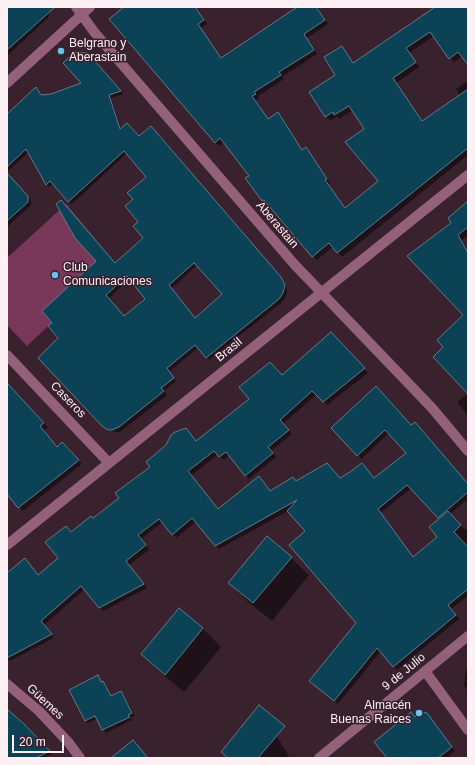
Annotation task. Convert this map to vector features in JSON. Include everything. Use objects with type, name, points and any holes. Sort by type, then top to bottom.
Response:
[{"type":"street","points":[[7,83],[79,11],[90,7]]},
{"type":"street","name":"Aberastain","points":[[79,11],[95,33],[295,266],[322,292],[432,408],[468,451]]},
{"type":"street","name":"Brasil","points":[[7,545],[468,175]]},
{"type":"street","name":"Caseros","points":[[7,355],[109,463]]},
{"type":"street","name":"9 de Julio","points":[[318,758],[468,636]]},
{"type":"street","points":[[425,671],[468,730]]},
{"type":"street","name":"Güemes","points":[[7,684],[39,711],[69,743],[80,758]]},
{"type":"shaded area","name":"Club Comunicaciones","points":[[66,204],[115,263],[27,346],[7,325],[7,258]]},
{"type":"building","points":[[7,7],[55,7],[7,50]]},
{"type":"building","points":[[124,7],[195,7],[204,20],[198,24],[221,58],[297,7],[316,7],[325,20],[304,34],[314,50],[279,72],[281,75],[254,92],[256,94],[252,96],[268,119],[278,112],[302,150],[306,147],[327,179],[325,180],[345,208],[378,181],[345,142],[364,129],[349,106],[334,115],[333,112],[325,117],[309,92],[335,75],[324,57],[342,46],[353,63],[435,7],[468,7],[468,65],[458,52],[449,59],[430,32],[406,48],[416,62],[393,78],[422,121],[468,89],[468,148],[337,253],[329,243],[312,257],[264,200],[262,201],[245,178],[249,176],[220,138],[215,143],[109,19]]},
{"type":"building","points":[[74,52],[88,53],[121,91],[109,95],[120,129],[127,123],[139,136],[151,126],[281,277],[285,285],[283,293],[279,299],[206,358],[195,345],[167,368],[174,378],[161,388],[164,391],[119,427],[112,430],[108,430],[102,426],[38,358],[58,338],[48,326],[52,323],[42,311],[96,261],[75,238],[56,204],[61,200],[115,263],[143,238],[133,226],[138,222],[125,206],[133,199],[127,193],[146,177],[124,151],[68,202],[50,181],[46,185],[26,149],[7,167],[7,114],[36,87],[41,95],[51,94],[81,83],[63,63]],"holes":[[[194,263],[222,294],[195,318],[169,285]],[[127,276],[145,299],[124,316],[106,295]]]},
{"type":"building","points":[[7,173],[28,196],[28,202],[7,221]]},
{"type":"building","points":[[468,201],[468,227],[458,235],[468,253],[468,394],[433,357],[443,347],[437,340],[463,315],[407,256],[451,223],[448,218]]},
{"type":"building","points":[[331,332],[365,368],[323,402],[312,391],[280,420],[289,430],[268,447],[273,453],[245,476],[226,452],[219,457],[214,451],[188,471],[218,509],[259,476],[270,491],[293,477],[296,481],[327,463],[340,478],[362,463],[374,478],[406,453],[385,430],[357,456],[331,428],[376,386],[411,425],[415,422],[468,484],[468,492],[438,518],[407,485],[378,509],[413,557],[437,537],[429,527],[448,511],[461,525],[454,532],[468,547],[468,589],[448,605],[456,615],[393,667],[377,648],[334,701],[309,681],[356,623],[289,545],[305,531],[287,511],[297,500],[215,546],[192,518],[172,535],[159,519],[138,535],[146,545],[126,561],[144,584],[99,608],[81,586],[41,621],[52,634],[7,658],[7,573],[25,558],[38,575],[58,558],[45,542],[66,526],[71,532],[91,516],[93,518],[119,498],[115,493],[150,467],[146,462],[166,445],[171,435],[186,428],[196,441],[249,399],[239,387],[270,362],[282,375]]},
{"type":"building","points":[[7,383],[44,423],[40,426],[57,447],[62,442],[79,460],[18,508],[7,494]]},
{"type":"building","points":[[267,536],[292,557],[253,603],[228,583]]},
{"type":"building","points":[[179,608],[203,628],[165,675],[141,654]]},
{"type":"building","points":[[98,675],[111,696],[121,691],[132,713],[128,715],[130,717],[102,730],[95,716],[85,721],[69,690]]},
{"type":"building","points":[[259,705],[285,726],[258,758],[228,758],[221,752]]},
{"type":"building","points":[[7,709],[50,751],[36,758],[7,758]]},
{"type":"building","points":[[411,712],[415,717],[420,712],[427,713],[452,747],[438,758],[387,758],[374,742]]},
{"type":"building","points":[[133,740],[148,758],[111,758]]},
{"type":"place","name":"Belgrano y Aberastain","points":[[61,51]]},
{"type":"place","name":"Club Comunicaciones","points":[[55,275]]},
{"type":"place","name":"Almacén Buenas Raices","points":[[419,713]]}]
